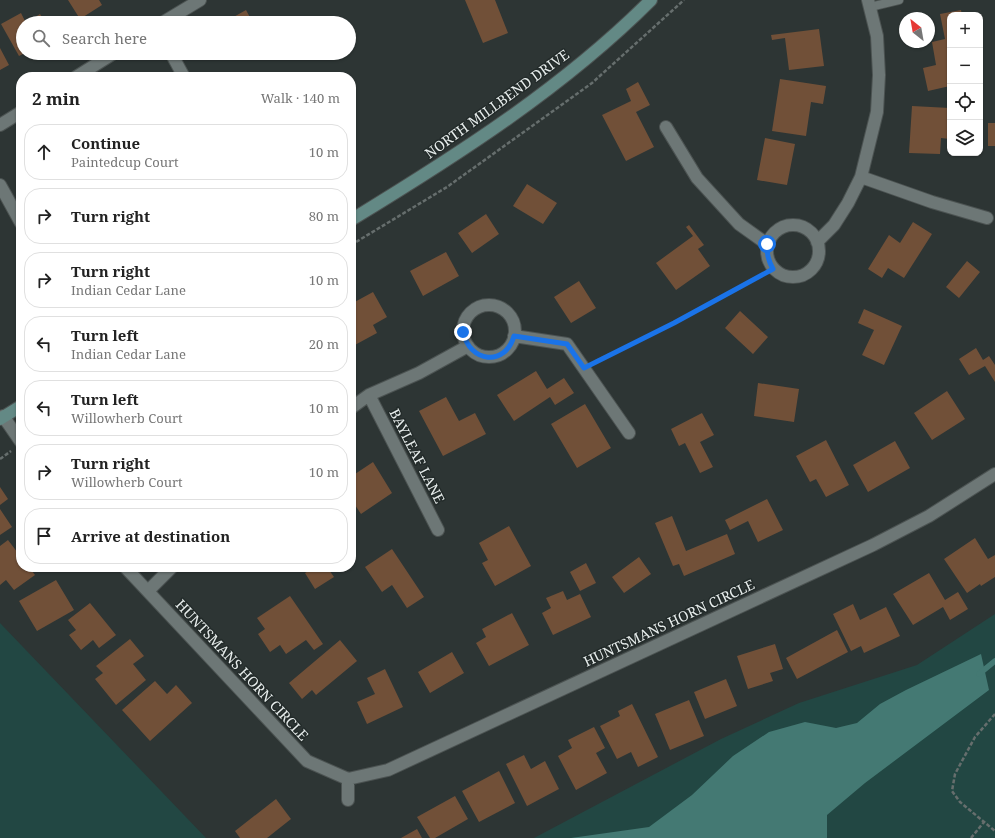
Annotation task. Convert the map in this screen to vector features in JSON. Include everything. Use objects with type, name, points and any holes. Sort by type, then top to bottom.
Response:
[{"type":"street","points":[[174,16],[200,0]]},
{"type":"street","name":"NORTH MILLBEND DRIVE","points":[[356,217],[434,168],[514,114],[576,67],[637,14],[650,0]]},
{"type":"street","points":[[817,242],[834,225],[848,203],[861,177],[876,112],[879,75],[877,36],[869,4]]},
{"type":"street","points":[[84,72],[103,60]]},
{"type":"street","points":[[175,60],[181,72]]},
{"type":"street","points":[[0,125],[16,115]]},
{"type":"street","points":[[666,127],[697,178],[740,224],[767,244]]},
{"type":"street","points":[[861,177],[932,202],[987,218]]},
{"type":"street","points":[[0,185],[16,214]]},
{"type":"street","points":[[790,225],[796,225],[813,234],[817,242],[819,250],[818,258],[813,268],[806,274],[791,277],[785,276],[773,269],[768,261],[767,244],[771,236],[777,230],[790,225]]},
{"type":"street","points":[[496,306],[509,315],[514,325],[514,336],[508,349],[502,354],[494,357],[485,357],[476,354],[468,346],[463,332],[464,324],[468,316],[473,311],[481,307],[496,306]]},
{"type":"street","points":[[514,336],[567,344],[629,433]]},
{"type":"street","points":[[356,404],[369,395],[419,373],[468,346]]},
{"type":"street","name":"BAYLEAF LANE","points":[[369,395],[438,530]]},
{"type":"street","points":[[16,409],[2,418],[16,436]]},
{"type":"street","name":"HUNTSMANS HORN CIRCLE","points":[[130,572],[307,761],[348,779],[388,770],[872,545],[929,516],[995,474]]},
{"type":"street","points":[[148,591],[167,572]]},
{"type":"street","points":[[348,779],[348,800]]},
{"type":"lane","points":[[869,4],[899,0]]},
{"type":"path","points":[[356,242],[447,187],[592,83],[684,0]]},
{"type":"path","points":[[584,368],[674,323],[773,269]]},
{"type":"path","points":[[995,714],[975,737],[955,774],[952,791],[960,802],[995,831]]},
{"type":"path","points":[[972,838],[984,822]]},
{"type":"shaded area","points":[[995,614],[995,838],[534,838],[721,739],[799,703],[917,665]]},
{"type":"shaded area","points":[[0,623],[206,838],[0,838]]},
{"type":"shaded area","points":[[981,654],[989,690],[865,783],[827,815],[827,838],[571,838],[649,827],[692,795],[733,756],[769,732],[805,722],[836,728],[857,723],[880,704]]},
{"type":"building","points":[[68,0],[99,0],[102,5],[85,16],[78,16]]},
{"type":"building","points":[[465,0],[495,0],[508,33],[483,43]]},
{"type":"building","points":[[246,10],[249,16],[235,16]]},
{"type":"building","points":[[961,10],[961,12],[950,12]]},
{"type":"building","points":[[21,13],[22,16],[16,16],[16,51],[1,24]]},
{"type":"building","points":[[947,13],[947,87],[928,91],[923,68],[936,65],[933,48],[935,48],[935,41],[945,39],[940,14]]},
{"type":"building","points":[[819,29],[824,66],[789,70],[785,38],[772,40],[771,35]]},
{"type":"building","points":[[0,48],[9,65],[0,70]]},
{"type":"building","points":[[780,79],[826,86],[823,104],[811,102],[806,136],[772,131]]},
{"type":"building","points":[[638,82],[650,105],[636,112],[654,147],[626,161],[602,115],[631,101],[626,89]]},
{"type":"building","points":[[912,106],[947,108],[947,139],[941,138],[940,154],[909,153]]},
{"type":"building","points":[[988,123],[995,123],[995,146],[988,146]]},
{"type":"building","points":[[765,138],[795,144],[787,185],[757,180]]},
{"type":"building","points":[[527,184],[557,203],[543,224],[513,206]]},
{"type":"building","points":[[486,214],[499,234],[472,253],[458,233]]},
{"type":"building","points":[[913,222],[932,234],[904,278],[888,268],[882,278],[868,269],[889,235],[900,243]]},
{"type":"building","points":[[689,225],[704,245],[698,249],[710,266],[676,290],[656,263],[693,236],[686,227]]},
{"type":"building","points":[[446,252],[459,276],[423,296],[410,271]]},
{"type":"building","points":[[967,261],[980,272],[959,298],[946,287]]},
{"type":"building","points":[[579,281],[596,308],[571,323],[554,297]]},
{"type":"building","points":[[373,292],[387,317],[373,325],[377,333],[356,344],[356,301]]},
{"type":"building","points":[[864,309],[902,326],[884,365],[862,355],[874,330],[858,323]]},
{"type":"building","points":[[740,311],[768,337],[753,354],[725,328]]},
{"type":"building","points":[[976,348],[983,360],[989,356],[995,365],[995,382],[985,366],[969,375],[959,359]]},
{"type":"building","points":[[536,371],[547,389],[564,378],[574,393],[555,405],[550,397],[514,421],[497,395]]},
{"type":"building","points":[[758,383],[799,389],[794,422],[754,416]]},
{"type":"building","points":[[947,391],[965,419],[932,440],[914,413]]},
{"type":"building","points":[[446,397],[459,421],[475,413],[486,434],[443,456],[419,411]]},
{"type":"building","points":[[585,404],[611,448],[577,468],[551,424]]},
{"type":"building","points":[[702,413],[714,435],[700,442],[713,467],[700,473],[685,443],[679,446],[671,429]]},
{"type":"building","points":[[826,440],[849,485],[826,497],[816,479],[810,482],[796,456]]},
{"type":"building","points":[[895,441],[910,468],[868,492],[853,465]]},
{"type":"building","points":[[373,462],[392,493],[361,514],[356,506],[356,473]]},
{"type":"building","points":[[0,487],[8,499],[0,505]]},
{"type":"building","points":[[767,499],[783,530],[758,542],[748,521],[730,530],[725,520]]},
{"type":"building","points":[[0,509],[12,527],[0,535]]},
{"type":"building","points":[[672,516],[686,551],[727,534],[735,554],[684,576],[679,564],[673,566],[655,523]]},
{"type":"building","points":[[509,526],[531,566],[495,586],[482,563],[488,560],[479,543]]},
{"type":"building","points":[[975,538],[988,559],[995,555],[995,577],[981,586],[980,584],[967,593],[944,559]]},
{"type":"building","points":[[8,540],[16,550],[16,572],[33,572],[35,575],[14,590],[6,580],[0,585],[0,546]]},
{"type":"building","points":[[392,549],[424,597],[407,608],[392,585],[382,592],[365,567]]},
{"type":"building","points":[[639,557],[651,574],[624,593],[612,577]]},
{"type":"building","points":[[586,563],[596,583],[580,591],[570,572]]},
{"type":"building","points":[[330,572],[334,577],[315,589],[305,573]]},
{"type":"building","points":[[929,573],[945,600],[958,592],[968,609],[950,620],[943,607],[913,625],[893,594]]},
{"type":"building","points":[[56,580],[74,610],[37,631],[19,601]]},
{"type":"building","points":[[563,591],[567,600],[580,594],[591,617],[553,635],[542,613],[551,608],[546,598]]},
{"type":"building","points":[[290,596],[323,644],[314,650],[306,640],[286,654],[280,645],[270,652],[258,634],[265,629],[257,618]]},
{"type":"building","points":[[90,603],[116,635],[99,648],[93,640],[81,650],[69,635],[76,630],[68,620]]},
{"type":"building","points":[[853,604],[860,620],[886,607],[900,636],[864,653],[861,646],[851,651],[833,614]]},
{"type":"building","points":[[512,613],[529,645],[489,666],[476,643],[486,637],[482,629]]},
{"type":"building","points":[[837,630],[848,652],[797,679],[786,658]]},
{"type":"building","points":[[130,639],[144,656],[133,664],[146,680],[116,705],[95,679],[103,673],[96,666]]},
{"type":"building","points":[[340,640],[357,661],[316,695],[312,690],[302,699],[289,683]]},
{"type":"building","points":[[775,644],[783,669],[770,673],[773,681],[748,689],[737,656]]},
{"type":"building","points":[[452,652],[464,673],[430,693],[418,672]]},
{"type":"building","points":[[385,669],[403,707],[367,724],[357,702],[375,694],[367,678]]},
{"type":"building","points":[[726,679],[737,706],[705,719],[694,692]]},
{"type":"building","points":[[155,681],[167,694],[176,685],[192,703],[150,741],[122,710]]},
{"type":"building","points":[[689,700],[704,736],[670,750],[655,714]]},
{"type":"building","points":[[632,704],[658,757],[638,767],[631,752],[617,759],[600,726],[620,716],[618,711]]},
{"type":"building","points":[[594,727],[605,748],[596,753],[607,773],[576,790],[558,756],[572,748],[568,740]]},
{"type":"building","points":[[524,755],[531,769],[545,761],[559,789],[527,806],[506,764]]},
{"type":"building","points":[[499,771],[515,803],[479,822],[462,791]]},
{"type":"building","points":[[455,796],[468,819],[435,838],[430,838],[417,817]]},
{"type":"building","points":[[276,799],[291,819],[267,838],[240,838],[235,831]]},
{"type":"building","points":[[417,829],[422,838],[401,838]]},
{"type":"waterway","points":[[979,674],[995,661]]},
{"type":"route","points":[[463,332],[468,346],[476,354],[485,357],[494,357],[502,354],[508,349],[514,336],[567,344],[584,368],[674,323],[773,269],[768,261],[767,244]]}]
